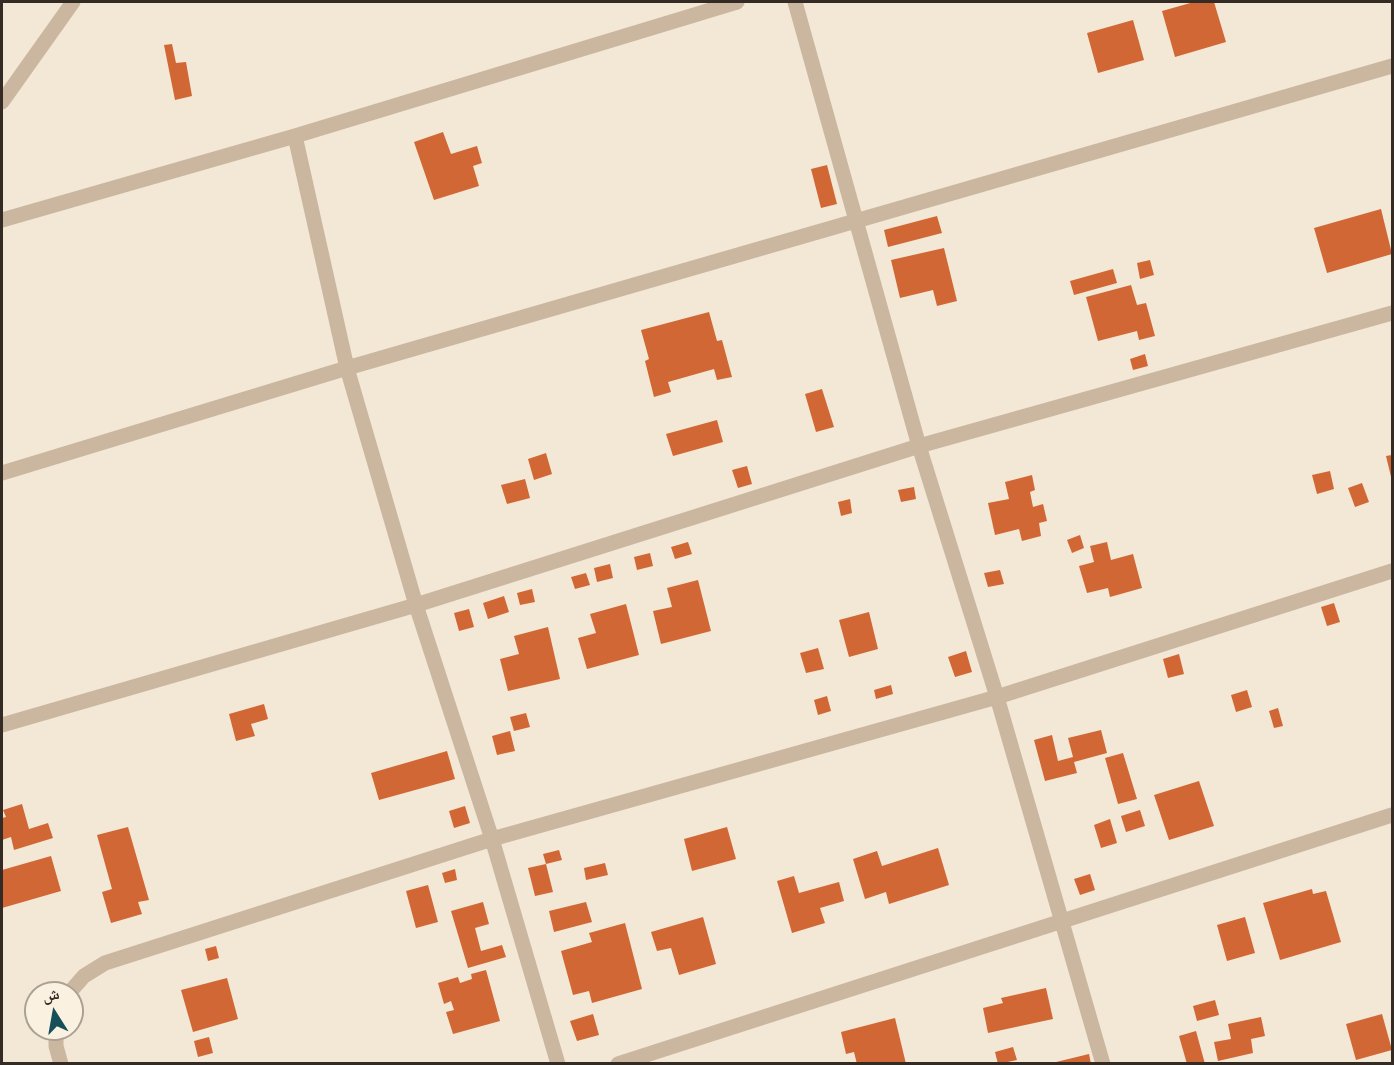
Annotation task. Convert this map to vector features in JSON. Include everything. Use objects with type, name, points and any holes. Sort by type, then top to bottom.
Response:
[{"type":"street","points":[[2,102],[72,2]]},
{"type":"street","points":[[2,219],[294,136],[737,2]]},
{"type":"street","points":[[795,2],[919,446],[997,697],[1104,1064]]},
{"type":"street","points":[[2,473],[347,368],[1392,66]]},
{"type":"street","points":[[294,136],[347,368],[416,605],[492,839],[558,1064]]},
{"type":"street","points":[[2,725],[416,605],[919,446],[1392,313]]},
{"type":"street","points":[[80,981],[105,963],[492,839],[997,697],[1392,571]]},
{"type":"street","points":[[618,1064],[1392,815]]},
{"type":"street","points":[[56,1041],[61,1064]]},
{"type":"building","points":[[1194,2],[1214,2],[1226,42],[1175,57],[1162,11]]},
{"type":"building","points":[[1133,20],[1144,60],[1098,73],[1087,33]]},
{"type":"building","points":[[172,44],[176,63],[186,62],[192,96],[175,100],[164,45]]},
{"type":"building","points":[[443,132],[451,154],[477,146],[482,163],[473,166],[479,186],[434,200],[414,142]]},
{"type":"building","points":[[827,165],[837,204],[821,208],[811,169]]},
{"type":"building","points":[[1381,209],[1392,254],[1327,273],[1314,228]]},
{"type":"building","points":[[937,216],[942,233],[888,247],[884,230]]},
{"type":"building","points":[[944,248],[957,301],[937,306],[933,290],[900,298],[891,260]]},
{"type":"building","points":[[1150,260],[1154,275],[1140,279],[1137,263]]},
{"type":"building","points":[[1113,269],[1117,283],[1074,295],[1070,281]]},
{"type":"building","points":[[1131,285],[1137,305],[1146,303],[1155,336],[1139,340],[1137,331],[1098,341],[1086,297]]},
{"type":"building","points":[[709,312],[717,341],[722,340],[732,377],[717,380],[714,369],[668,382],[671,392],[654,397],[645,361],[649,359],[641,330]]},
{"type":"building","points":[[1145,354],[1148,366],[1133,370],[1130,359]]},
{"type":"building","points":[[822,389],[834,427],[816,432],[805,394]]},
{"type":"building","points":[[717,420],[723,442],[673,456],[666,434]]},
{"type":"building","points":[[546,453],[552,474],[534,480],[528,459]]},
{"type":"building","points":[[1392,455],[1392,481],[1386,456]]},
{"type":"building","points":[[747,466],[752,484],[738,488],[732,470]]},
{"type":"building","points":[[1330,471],[1334,489],[1317,494],[1312,475]]},
{"type":"building","points":[[1032,475],[1035,490],[1030,492],[1033,507],[1043,504],[1047,521],[1039,523],[1041,536],[1022,541],[1019,529],[995,535],[988,503],[1009,499],[1005,482]]},
{"type":"building","points":[[525,479],[530,498],[507,504],[501,485]]},
{"type":"building","points":[[1362,483],[1369,502],[1355,507],[1348,488]]},
{"type":"building","points":[[914,487],[916,499],[901,502],[898,490]]},
{"type":"building","points":[[850,499],[852,513],[841,516],[838,502]]},
{"type":"building","points":[[1080,535],[1084,548],[1072,553],[1067,540]]},
{"type":"building","points":[[688,542],[692,554],[675,559],[671,547]]},
{"type":"building","points":[[1107,542],[1111,560],[1133,554],[1142,588],[1110,597],[1108,588],[1087,593],[1079,566],[1094,562],[1090,546]]},
{"type":"building","points":[[650,553],[653,566],[637,570],[634,557]]},
{"type":"building","points":[[610,564],[613,578],[597,582],[594,568]]},
{"type":"building","points":[[1000,570],[1004,584],[988,587],[984,573]]},
{"type":"building","points":[[586,573],[590,585],[575,589],[571,577]]},
{"type":"building","points":[[698,580],[711,631],[661,644],[653,611],[672,607],[667,588]]},
{"type":"building","points":[[532,589],[535,602],[520,605],[517,593]]},
{"type":"building","points":[[504,596],[509,612],[488,619],[483,603]]},
{"type":"building","points":[[1334,603],[1340,622],[1327,626],[1321,607]]},
{"type":"building","points":[[626,604],[639,655],[587,669],[578,638],[596,633],[590,614]]},
{"type":"building","points":[[469,609],[474,627],[459,631],[454,613]]},
{"type":"building","points":[[869,612],[878,649],[849,657],[839,620]]},
{"type":"building","points":[[548,627],[560,679],[508,691],[500,659],[519,654],[514,636]]},
{"type":"building","points":[[818,648],[824,669],[806,673],[800,653]]},
{"type":"building","points":[[966,651],[972,672],[955,677],[948,657]]},
{"type":"building","points":[[1179,654],[1184,674],[1168,678],[1163,659]]},
{"type":"building","points":[[891,685],[893,694],[876,699],[874,690]]},
{"type":"building","points":[[1247,690],[1252,707],[1236,712],[1231,695]]},
{"type":"building","points":[[827,696],[831,711],[818,715],[814,700]]},
{"type":"building","points":[[264,704],[268,719],[251,724],[255,736],[236,741],[229,714]]},
{"type":"building","points":[[1278,708],[1283,726],[1274,728],[1269,711]]},
{"type":"building","points":[[526,713],[530,727],[514,731],[510,717]]},
{"type":"building","points":[[1101,730],[1107,753],[1074,762],[1077,773],[1045,781],[1034,740],[1052,735],[1058,761],[1073,757],[1068,738]]},
{"type":"building","points":[[510,731],[515,751],[497,755],[492,736]]},
{"type":"building","points":[[447,751],[455,779],[379,800],[371,773]]},
{"type":"building","points":[[1123,753],[1137,799],[1118,804],[1105,758]]},
{"type":"building","points":[[1199,781],[1214,826],[1169,840],[1154,795]]},
{"type":"building","points":[[22,804],[29,829],[48,823],[53,838],[14,850],[11,837],[2,840],[2,818],[6,817],[3,810]]},
{"type":"building","points":[[465,806],[470,823],[454,828],[449,811]]},
{"type":"building","points":[[1140,810],[1145,826],[1126,832],[1121,816]]},
{"type":"building","points":[[1110,819],[1117,843],[1101,848],[1094,825]]},
{"type":"building","points":[[128,827],[149,900],[138,902],[142,914],[111,923],[102,892],[112,889],[97,835]]},
{"type":"building","points":[[727,827],[736,859],[692,871],[684,839]]},
{"type":"building","points":[[938,848],[949,885],[889,904],[886,892],[865,899],[853,859],[877,851],[882,866]]},
{"type":"building","points":[[559,850],[562,860],[546,864],[543,854]]},
{"type":"building","points":[[51,856],[61,891],[2,908],[2,870]]},
{"type":"building","points":[[605,863],[608,875],[586,880],[584,868]]},
{"type":"building","points":[[546,864],[553,892],[535,896],[528,868]]},
{"type":"building","points":[[455,869],[457,880],[445,883],[442,873]]},
{"type":"building","points":[[1090,874],[1095,890],[1080,895],[1074,879]]},
{"type":"building","points":[[794,876],[799,893],[839,882],[844,901],[820,908],[825,923],[792,933],[777,881]]},
{"type":"building","points":[[428,885],[438,922],[416,928],[406,891]]},
{"type":"building","points":[[1312,889],[1313,894],[1326,891],[1341,942],[1280,960],[1263,903]]},
{"type":"building","points":[[483,902],[489,924],[475,928],[481,951],[502,945],[506,957],[468,968],[451,911]]},
{"type":"building","points":[[586,902],[592,922],[554,932],[549,911]]},
{"type":"building","points":[[703,917],[716,964],[679,975],[671,948],[657,951],[651,932]]},
{"type":"building","points":[[1245,917],[1255,953],[1227,961],[1217,925]]},
{"type":"building","points":[[625,923],[642,989],[592,1003],[589,991],[573,995],[561,951],[592,942],[589,933]]},
{"type":"building","points":[[216,946],[219,958],[208,961],[205,949]]},
{"type":"building","points":[[486,970],[500,1021],[453,1034],[446,1012],[454,1010],[451,1001],[444,1004],[438,983],[458,977],[460,983],[472,979],[471,974]]},
{"type":"building","points":[[227,978],[238,1019],[193,1032],[181,990]]},
{"type":"building","points":[[1046,988],[1053,1019],[988,1033],[983,1008],[1003,1003],[1001,998]]},
{"type":"building","points":[[1215,1000],[1219,1015],[1197,1021],[1193,1006]]},
{"type":"building","points":[[593,1014],[599,1035],[577,1041],[570,1021]]},
{"type":"building","points":[[1382,1014],[1392,1050],[1356,1060],[1346,1024]]},
{"type":"building","points":[[1261,1017],[1265,1036],[1251,1039],[1253,1053],[1218,1061],[1214,1042],[1231,1039],[1228,1024]]},
{"type":"building","points":[[895,1018],[906,1064],[857,1064],[854,1052],[846,1054],[841,1032]]},
{"type":"building","points":[[1196,1031],[1205,1064],[1187,1064],[1179,1036]]},
{"type":"building","points":[[209,1037],[213,1053],[198,1057],[194,1041]]},
{"type":"building","points":[[1013,1047],[1017,1060],[998,1064],[995,1052]]},
{"type":"building","points":[[1089,1054],[1091,1064],[1052,1064],[1052,1063]]}]
